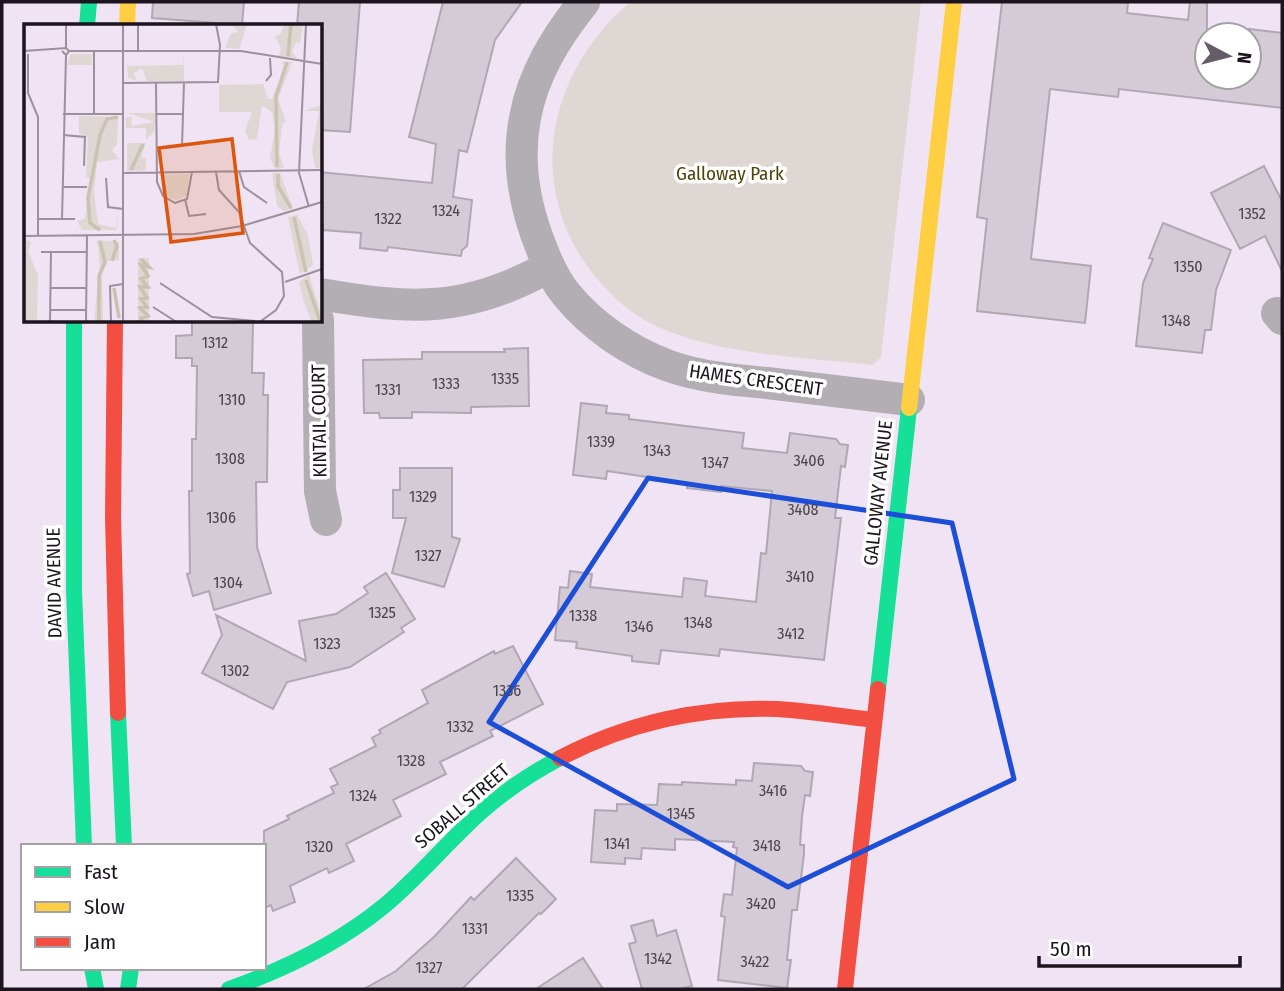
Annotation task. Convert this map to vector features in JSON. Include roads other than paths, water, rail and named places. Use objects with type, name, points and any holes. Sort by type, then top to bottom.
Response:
[{"type":"street","points":[[88,24],[89,2]]},
{"type":"street","points":[[127,24],[128,2]]},
{"type":"street","name":"HAMES CRESCENT","points":[[584,2],[552,46],[541,67],[522,135],[524,194],[531,222],[549,267],[566,294],[595,324],[631,348],[670,367],[711,377],[909,400]]},
{"type":"street","name":"GALLOWAY AVENUE","points":[[845,989],[954,2]]},
{"type":"street","points":[[322,293],[396,304],[454,304],[500,291],[549,267]]},
{"type":"street","name":"DAVID AVENUE","points":[[74,322],[74,591],[84,844]]},
{"type":"street","points":[[115,322],[115,615],[124,844]]},
{"type":"street","name":"KINTAIL COURT","points":[[318,322],[319,480],[326,520]]},
{"type":"street","name":"SOBALL STREET","points":[[229,989],[306,958],[370,917],[482,811],[518,783],[582,746],[654,721],[729,709],[792,710],[873,720]]},
{"type":"street","points":[[92,970],[96,989]]},
{"type":"street","points":[[128,989],[131,970]]},
{"type":"park label","name":"Galloway Park","points":[[730,173]]}]
